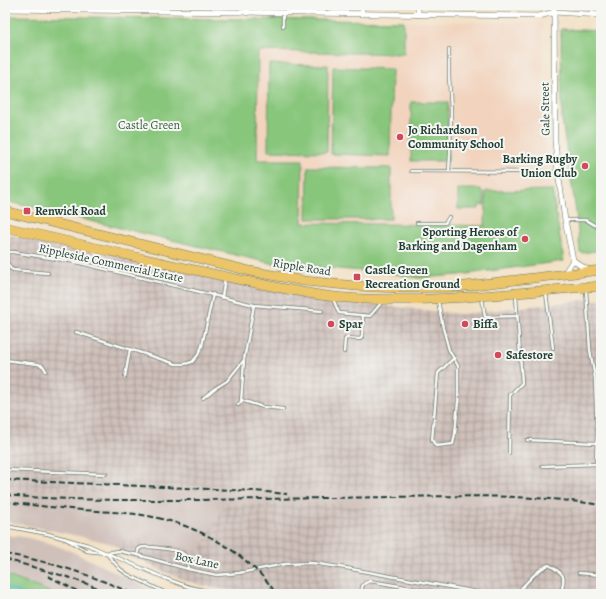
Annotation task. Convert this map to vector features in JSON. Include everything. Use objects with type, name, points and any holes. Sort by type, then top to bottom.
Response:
[{"type":"highway","name":"Ripple Road","points":[[5,211],[243,269],[304,281],[397,288],[457,287],[596,270]]},
{"type":"highway","name":"Ripple Road","points":[[5,227],[225,277],[302,293],[332,297],[385,300],[438,299],[601,286]]},
{"type":"street","points":[[247,5],[247,13]]},
{"type":"street","points":[[307,5],[307,13]]},
{"type":"street","points":[[362,5],[362,14]]},
{"type":"street","points":[[418,5],[418,15]]},
{"type":"street","name":"Gale Street","points":[[554,5],[555,141],[565,220],[573,260]]},
{"type":"street","points":[[5,10],[18,7],[102,8],[247,13],[540,16],[555,12],[601,14]]},
{"type":"street","points":[[564,274],[573,260],[581,266],[596,270]]},
{"type":"lane","points":[[283,13],[284,26]]},
{"type":"lane","points":[[449,49],[451,111],[449,171]]},
{"type":"lane","points":[[411,171],[558,172]]},
{"type":"lane","points":[[417,223],[445,223],[449,217]]},
{"type":"lane","points":[[565,220],[586,220],[601,229]]},
{"type":"lane","points":[[6,252],[7,262],[13,270],[48,273]]},
{"type":"lane","name":"Rippleside Commercial Estate","points":[[6,252],[76,262],[254,304],[322,311]]},
{"type":"lane","points":[[222,297],[225,277]]},
{"type":"lane","points":[[542,466],[596,464],[595,378],[590,350],[586,287]]},
{"type":"lane","points":[[546,291],[553,348]]},
{"type":"lane","points":[[509,453],[510,395],[522,383],[518,316],[515,293]]},
{"type":"lane","points":[[76,332],[176,364],[185,364],[192,362],[198,355],[202,346],[213,294]]},
{"type":"lane","points":[[482,296],[485,317],[518,316]]},
{"type":"lane","points":[[332,297],[339,313],[370,316],[385,300]]},
{"type":"lane","points":[[438,299],[443,328],[449,350],[454,358],[458,366],[458,401],[453,444],[436,446],[432,440],[438,373],[454,358]]},
{"type":"lane","points":[[238,406],[241,400],[244,360],[254,304]]},
{"type":"lane","points":[[344,352],[345,339],[360,339],[362,337],[363,315]]},
{"type":"lane","points":[[125,377],[130,349]]},
{"type":"lane","points":[[5,360],[38,364],[43,366],[46,371]]},
{"type":"lane","points":[[203,398],[227,381],[244,360]]},
{"type":"lane","points":[[241,400],[263,407],[283,409]]},
{"type":"lane","points":[[527,440],[596,443]]},
{"type":"lane","points":[[5,470],[106,474]]},
{"type":"lane","name":"Box Lane","points":[[5,526],[64,538],[98,548],[105,553]]},
{"type":"lane","name":"Box Lane","points":[[64,538],[87,551],[105,553],[119,551],[188,569],[217,574],[239,573],[285,564],[326,564],[488,594]]},
{"type":"lane","points":[[138,555],[138,550],[143,547],[182,552],[186,555],[188,569]]},
{"type":"lane","points":[[105,553],[120,569],[127,574],[168,594]]},
{"type":"lane","points":[[105,553],[189,587],[228,594]]},
{"type":"lane","points":[[516,594],[539,571],[544,567],[549,566],[561,572],[563,576],[564,581],[561,594]]},
{"type":"lane","points":[[579,573],[601,576]]},
{"type":"lane","points":[[361,594],[364,583],[370,581],[446,594]]},
{"type":"lane","points":[[416,594],[417,589]]},
{"type":"shaded area","name":"Jo Richardson Community School","points":[[404,21],[543,23],[542,113],[546,175],[552,190],[486,191],[486,226],[302,223],[303,160],[257,160],[257,51],[404,54]]},
{"type":"shaded area","points":[[5,234],[333,299],[367,304],[461,314],[585,300],[601,300],[601,502],[539,496],[365,490],[95,492],[42,491],[5,487]]},
{"type":"shaded area","points":[[5,487],[42,491],[94,492],[365,490],[495,494],[566,498],[601,502],[601,511],[568,506],[547,505],[400,504],[382,507],[310,502],[224,504],[200,550],[133,541],[118,541],[115,545],[5,521]]},
{"type":"shaded area","points":[[310,502],[382,507],[400,504],[547,505],[568,506],[601,511],[601,594],[251,594],[204,586],[187,581],[162,571],[142,560],[119,554],[119,548],[115,545],[118,541],[133,541],[200,550],[224,504]]},
{"type":"shaded area","points":[[5,535],[24,537],[49,543],[73,552],[160,594],[55,594],[5,575]]},
{"type":"green space","name":"Castle Green","points":[[5,16],[404,21],[404,54],[258,51],[257,160],[303,160],[302,223],[485,226],[486,191],[552,190],[564,261],[459,275],[419,278],[395,274],[317,267],[304,271],[5,201]]},
{"type":"green space","name":"Barking Rugby Union Club","points":[[561,29],[601,31],[601,250],[583,253],[580,252],[576,212],[562,120]]},
{"type":"green space","points":[[269,64],[328,65],[327,152],[268,151]]},
{"type":"green space","points":[[333,67],[392,69],[390,156],[331,154]]},
{"type":"green space","points":[[411,102],[448,102],[448,161],[411,161]]},
{"type":"green space","points":[[308,167],[391,168],[391,219],[307,219]]},
{"type":"green space","points":[[458,189],[481,189],[481,192],[484,192],[484,205],[479,205],[479,209],[458,209]]},
{"type":"green space","points":[[5,575],[55,594],[5,594]]},
{"type":"waterway","points":[[5,587],[24,594]]},
{"type":"railway","points":[[5,480],[255,491],[287,494]]},
{"type":"railway","points":[[5,495],[126,500],[497,496],[575,501],[601,505]]},
{"type":"railway","points":[[5,502],[136,514],[183,525],[212,538],[239,556],[263,577],[276,594]]},
{"type":"railway","points":[[5,554],[70,570],[133,594]]},
{"type":"railway","points":[[5,559],[71,578],[114,594]]},
{"type":"railway","points":[[48,576],[83,594]]},
{"type":"place","name":"Jo Richardson Community School","points":[[400,137]]},
{"type":"place","name":"Barking Rugby Union Club","points":[[585,166]]},
{"type":"place","name":"Renwick Road","points":[[27,211]]},
{"type":"place","name":"Sporting Heroes of Barking and Dagenham","points":[[525,239]]},
{"type":"place","name":"Castle Green Recreation Ground","points":[[357,277]]},
{"type":"place","name":"Spar","points":[[331,324]]},
{"type":"place","name":"Biffa","points":[[465,324]]},
{"type":"place","name":"Safestore","points":[[498,355]]}]
